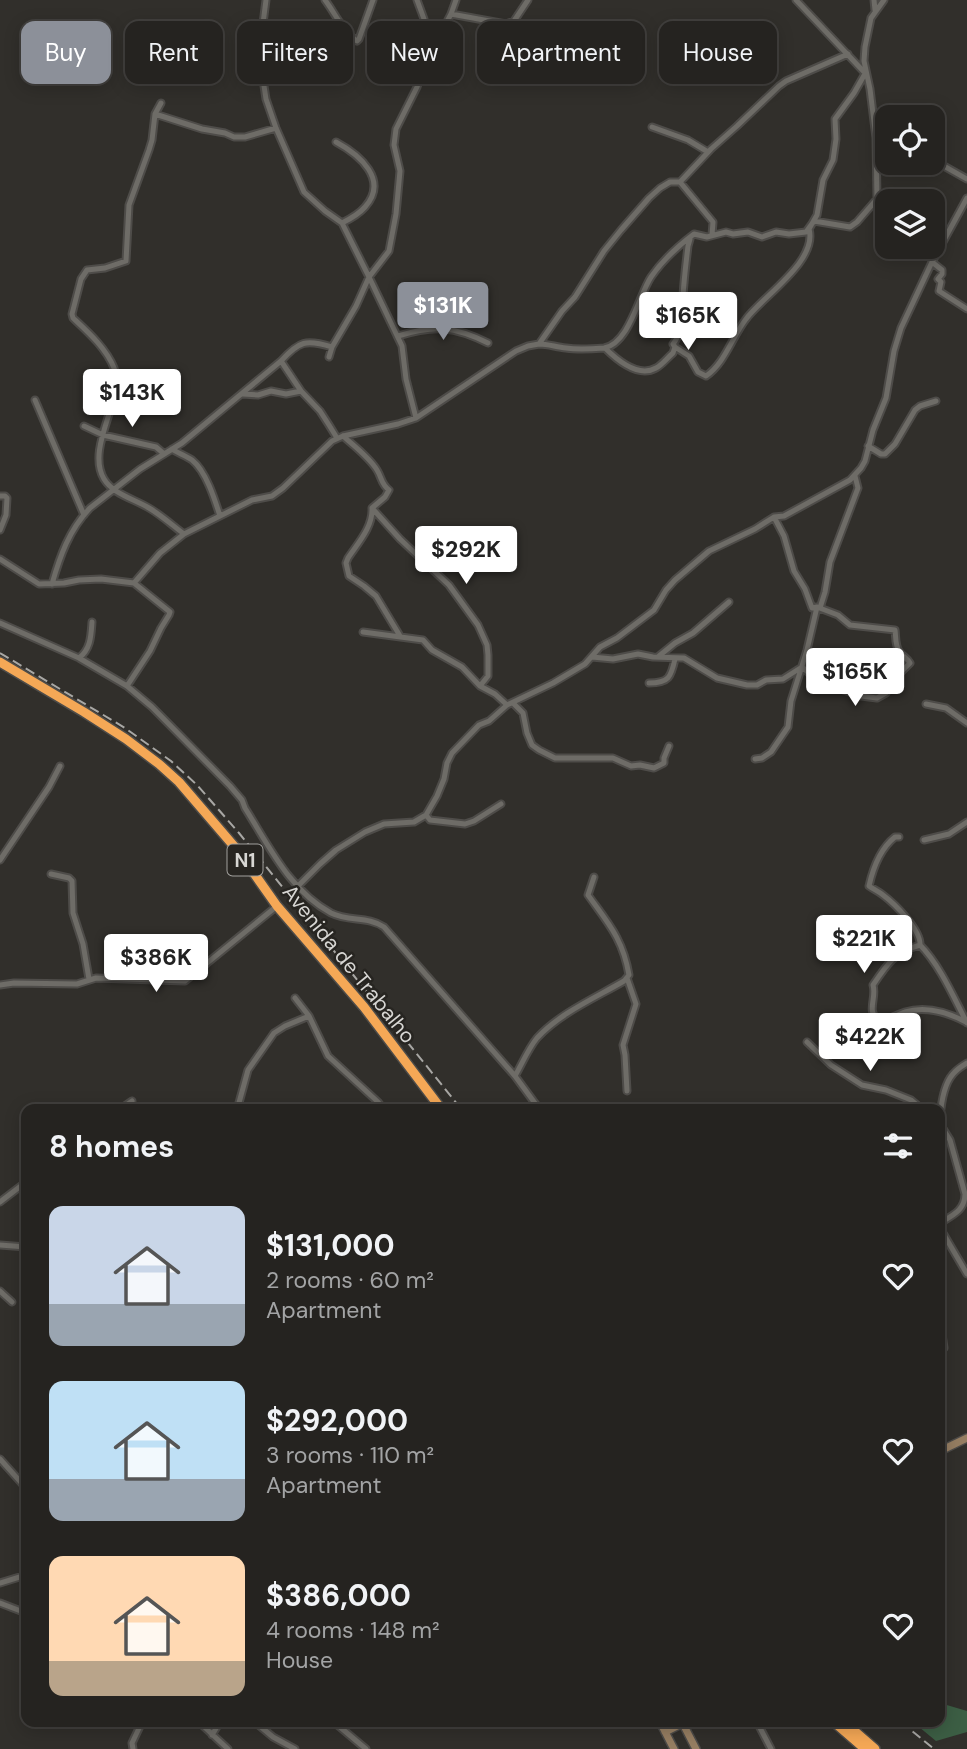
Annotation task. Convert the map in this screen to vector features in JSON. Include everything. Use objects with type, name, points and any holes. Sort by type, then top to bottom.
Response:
[{"type":"highway","name":"Avenida de Trabalho","points":[[0,662],[125,739],[179,782],[239,852],[277,906],[364,1007],[437,1104]]},
{"type":"highway","points":[[840,1727],[865,1749]]},
{"type":"highway","points":[[850,1727],[875,1749]]},
{"type":"main road","points":[[945,1449],[967,1438]]},
{"type":"main road","points":[[662,1727],[674,1749]]},
{"type":"main road","points":[[665,1732],[674,1727]]},
{"type":"main road","points":[[685,1727],[696,1749]]},
{"type":"street","points":[[266,0],[260,47],[261,66],[266,99],[276,128],[304,192],[342,223],[398,336],[416,418]]},
{"type":"street","points":[[325,0],[345,31],[357,41],[373,0]]},
{"type":"street","points":[[417,0],[424,21]]},
{"type":"street","points":[[448,21],[456,0]]},
{"type":"street","points":[[452,14],[506,24],[514,21],[528,0]]},
{"type":"street","points":[[796,0],[866,73]]},
{"type":"street","points":[[874,0],[875,10]]},
{"type":"street","points":[[814,221],[850,227],[877,199],[876,138],[866,73],[865,47],[871,18],[884,0]]},
{"type":"street","points":[[539,344],[575,297],[604,251],[660,188],[670,182],[680,182],[708,152],[786,81],[848,54]]},
{"type":"street","points":[[675,347],[689,356],[701,375],[711,373],[747,317],[797,269],[804,256],[809,229],[819,206],[823,180],[833,159],[835,119],[866,73]]},
{"type":"street","points":[[329,357],[369,277],[389,251],[400,171],[394,145],[396,129],[418,84]]},
{"type":"street","points":[[161,103],[155,114],[152,140],[129,205],[127,261],[87,270],[81,279],[72,314],[102,348],[115,369],[114,395],[99,450],[100,468],[105,481],[115,490],[151,509],[184,534]]},
{"type":"street","points":[[155,114],[202,130],[234,137],[245,137],[276,128]]},
{"type":"street","points":[[652,127],[688,140],[708,152]]},
{"type":"street","points":[[337,142],[362,159],[370,169],[374,187],[365,208],[342,223]]},
{"type":"street","points":[[945,167],[967,179]]},
{"type":"street","points":[[680,182],[713,222],[712,235]]},
{"type":"street","points":[[297,887],[336,850],[365,832],[384,824],[414,821],[426,815],[437,796],[452,753],[479,725],[489,721],[510,704],[585,664],[600,647],[617,638],[654,610],[675,580],[709,551],[774,517],[784,516],[855,476],[865,461],[886,398],[901,328],[932,262],[967,198]]},
{"type":"street","points":[[134,583],[160,554],[184,534],[252,500],[272,496],[332,441],[340,437],[416,418],[516,351],[528,346],[549,344],[565,348],[606,348],[626,329],[644,288],[657,269],[691,236],[707,237],[726,232],[748,232],[762,237],[776,232],[806,232],[814,221]]},
{"type":"street","points":[[606,348],[617,360],[644,372],[652,370],[674,354],[674,344],[679,336],[683,314],[685,266],[691,236]]},
{"type":"street","points":[[932,262],[943,274],[938,279],[941,282],[939,291],[967,309]]},
{"type":"street","points":[[398,336],[422,329],[440,328],[459,331],[488,343]]},
{"type":"street","points":[[52,584],[61,553],[84,514],[140,469],[182,443],[243,394],[290,349],[297,345],[314,343],[332,347]]},
{"type":"street","points":[[281,360],[301,391],[340,437],[368,459],[378,471],[388,490],[385,497],[372,508]]},
{"type":"street","points":[[243,394],[258,396],[271,391],[286,394],[301,391]]},
{"type":"street","points":[[35,400],[84,514]]},
{"type":"street","points":[[868,446],[885,454],[895,444],[915,410],[936,401]]},
{"type":"street","points":[[84,426],[103,435],[156,447],[163,453]]},
{"type":"street","points":[[172,449],[196,465],[213,495],[220,516]]},
{"type":"street","points":[[755,759],[767,755],[788,727],[792,701],[825,592],[830,562],[858,488],[855,476]]},
{"type":"street","points":[[0,496],[7,498],[6,515],[0,530]]},
{"type":"street","points":[[372,508],[367,531],[348,558],[347,568],[352,579],[376,596],[400,636]]},
{"type":"street","points":[[372,508],[449,585],[478,625],[487,645],[488,655],[488,676],[480,686]]},
{"type":"street","points":[[774,517],[784,536],[794,571],[806,589],[812,608],[838,615],[854,626],[894,630],[900,652],[909,660],[909,664],[886,693],[877,698],[861,696],[829,685],[816,679],[802,667]]},
{"type":"street","points":[[0,559],[39,584],[101,579],[134,583],[170,612],[127,686]]},
{"type":"street","points":[[659,656],[693,633],[729,602]]},
{"type":"street","points":[[79,658],[89,648],[92,622]]},
{"type":"street","points":[[0,623],[79,658],[127,686],[152,707],[242,800],[297,887],[310,900],[332,913],[348,919],[374,922],[384,927],[515,1076],[536,1104]]},
{"type":"street","points":[[363,632],[423,640],[432,650],[462,667],[480,686],[523,713],[532,745],[555,758],[613,758],[631,766],[654,768],[664,763],[669,746]]},
{"type":"street","points":[[592,657],[613,659],[638,654],[684,658],[711,676],[747,685],[783,679],[802,667]]},
{"type":"street","points":[[649,683],[665,681],[673,669],[675,659]]},
{"type":"street","points":[[926,704],[946,708],[967,723]]},
{"type":"street","points":[[0,860],[60,766]]},
{"type":"street","points":[[426,815],[430,820],[465,824],[501,804]]},
{"type":"street","points":[[924,840],[949,834],[967,822]]},
{"type":"street","points":[[899,837],[895,837],[885,847],[869,886],[889,900],[909,921],[918,934],[920,945],[942,977],[967,1022]]},
{"type":"street","points":[[51,874],[72,881],[73,912],[83,944],[89,979]]},
{"type":"street","points":[[515,1076],[533,1044],[544,1032],[559,1019],[624,981],[629,975],[619,938],[588,895],[594,877]]},
{"type":"street","points":[[0,985],[77,984],[96,978],[185,981],[277,906]]},
{"type":"street","points":[[920,945],[904,950],[894,958],[873,985],[873,1017],[877,1021],[884,1021],[911,1010],[932,1010],[967,1022]]},
{"type":"street","points":[[626,1091],[623,1045],[636,1004],[627,978]]},
{"type":"street","points":[[295,998],[309,1016],[328,1056],[380,1104]]},
{"type":"street","points":[[239,1104],[248,1070],[274,1033],[309,1016]]},
{"type":"street","points":[[807,1042],[831,1065],[862,1085],[886,1090],[916,1104]]},
{"type":"street","points":[[942,1104],[950,1078],[967,1063]]},
{"type":"street","points":[[128,1104],[132,1101]]},
{"type":"street","points":[[945,1132],[950,1140],[966,1193],[965,1202],[959,1211],[945,1222]]},
{"type":"street","points":[[0,1202],[21,1186]]},
{"type":"street","points":[[945,1235],[967,1274]]},
{"type":"street","points":[[0,1245],[21,1247]]},
{"type":"street","points":[[0,1291],[12,1302]]},
{"type":"street","points":[[0,1459],[21,1482]]},
{"type":"street","points":[[0,1583],[21,1576]]},
{"type":"street","points":[[0,1603],[21,1611]]},
{"type":"street","points":[[133,1749],[132,1743],[140,1727]]},
{"type":"street","points":[[204,1727],[228,1749]]},
{"type":"street","points":[[212,1735],[217,1727]]},
{"type":"street","points":[[261,1727],[295,1749]]},
{"type":"street","points":[[340,1727],[366,1749]]},
{"type":"street","points":[[760,1727],[771,1749]]},
{"type":"green space","points":[[945,1704],[967,1711],[967,1732],[936,1741],[919,1727],[945,1727]]},
{"type":"railway","points":[[0,653],[125,728],[171,761],[197,785],[239,833],[457,1104]]},
{"type":"railway","points":[[907,1727],[934,1749]]}]
